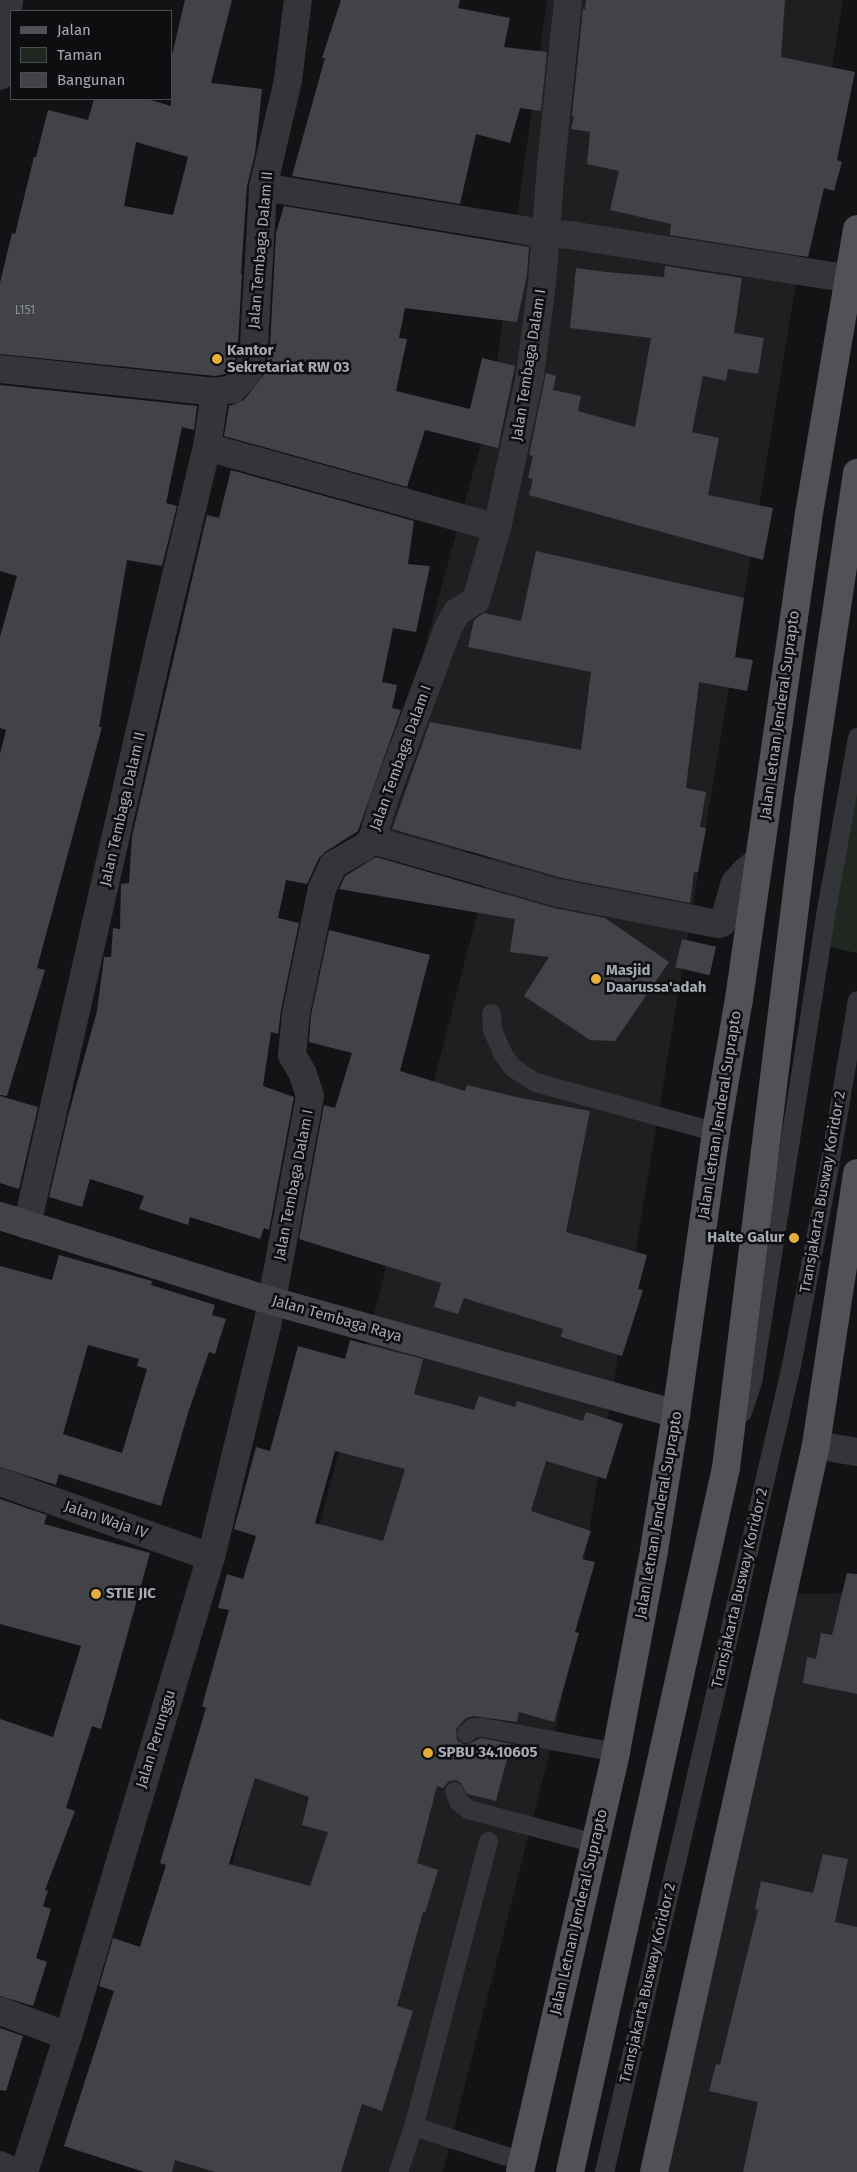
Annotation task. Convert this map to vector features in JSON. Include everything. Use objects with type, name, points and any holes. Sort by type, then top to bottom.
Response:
[{"type":"main road","name":"Jalan Letnan Jenderal Suprapto","points":[[521,2166],[616,1752],[654,1550],[676,1414],[716,1132],[739,999],[808,519],[857,229]]},
{"type":"main road","points":[[570,2172],[727,1462],[808,800],[857,472]]},
{"type":"main road","points":[[654,2172],[816,1445],[857,1173]]},
{"type":"street","points":[[0,76],[9,0]]},
{"type":"street","name":"Jalan Tembaga Dalam II","points":[[0,369],[215,392],[233,389],[248,373],[254,345],[263,187],[288,80],[298,0]]},
{"type":"street","name":"Jalan Tembaga Dalam I","points":[[272,1301],[310,1096],[303,1074],[292,1055],[296,1013],[322,889],[333,865],[363,848],[372,840],[384,800],[448,628],[457,612],[476,600],[498,528],[530,375],[542,284],[568,0]]},
{"type":"street","points":[[263,187],[546,234],[570,234],[850,279]]},
{"type":"street","name":"Jalan Tembaga Dalam II","points":[[27,1224],[161,638],[207,447],[215,392]]},
{"type":"street","points":[[207,447],[498,528]]},
{"type":"street","points":[[372,840],[558,893],[718,924],[722,923],[736,883],[745,872],[758,862]]},
{"type":"street","name":"Jalan Tembaga Raya","points":[[0,1216],[272,1301],[676,1414]]},
{"type":"street","name":"Jalan Perunggu","points":[[24,2172],[68,2036],[211,1557],[268,1326],[272,1301]]},
{"type":"street","points":[[816,1445],[857,1452]]},
{"type":"street","name":"Jalan Waja IV","points":[[0,1482],[211,1557]]},
{"type":"street","points":[[0,2011],[68,2036]]},
{"type":"street","points":[[0,2166],[14,2172]]},
{"type":"lane","points":[[727,1462],[752,1382],[827,904],[857,737]]},
{"type":"lane","name":"Transjakarta Busway Koridor 2","points":[[604,2172],[791,1365],[829,1164],[857,1000]]},
{"type":"lane","points":[[491,1012],[492,1029],[502,1053],[512,1067],[536,1082],[716,1132]]},
{"type":"lane","points":[[466,1733],[473,1727],[482,1727],[616,1752]]},
{"type":"lane","points":[[454,1790],[458,1800],[468,1809],[595,1843]]},
{"type":"lane","points":[[398,2172],[413,2126],[488,1841]]},
{"type":"lane","points":[[413,2126],[521,2166]]},
{"type":"shaded area","points":[[547,0],[843,0],[558,1719],[443,2172],[153,2172],[493,852],[370,846],[490,411]]},
{"type":"shaded area","points":[[857,1593],[857,2172],[653,2172],[783,1594]]},
{"type":"green space","points":[[857,727],[857,953],[821,945]]},
{"type":"building","points":[[185,0],[232,0],[211,83],[262,89],[255,154],[247,186],[238,343],[234,365],[225,374],[215,376],[0,354],[0,283],[12,233],[15,234],[48,110],[88,120],[94,100],[150,100],[171,106],[172,55]],"holes":[[[136,142],[188,157],[173,215],[124,206]]]},
{"type":"building","points":[[341,0],[460,0],[458,8],[510,18],[504,47],[547,52],[541,111],[520,108],[510,143],[476,134],[460,204],[292,176],[325,58],[322,58]]},
{"type":"building","points":[[586,0],[785,0],[781,57],[855,72],[837,160],[842,162],[834,191],[824,188],[808,257],[670,235],[671,224],[610,210],[619,171],[587,164],[590,132],[571,129],[574,117],[572,116],[583,9],[585,10]]},
{"type":"building","points":[[284,206],[529,247],[527,275],[517,322],[405,308],[399,338],[407,339],[396,391],[470,409],[482,358],[515,366],[498,448],[425,430],[407,487],[224,436],[229,406],[244,400],[263,376],[270,346],[276,233]]},
{"type":"building","points":[[665,266],[742,278],[734,333],[764,338],[758,374],[728,369],[726,381],[703,376],[692,432],[719,438],[708,495],[773,508],[763,560],[529,495],[533,479],[528,478],[533,456],[529,455],[546,373],[556,376],[553,390],[581,396],[578,411],[635,427],[651,338],[570,328],[576,268],[664,277]]},
{"type":"building","points":[[0,385],[197,406],[194,430],[182,427],[166,503],[177,506],[162,566],[127,560],[99,727],[102,727],[37,968],[45,970],[7,1096],[0,1095],[0,754],[6,730],[0,728],[0,637],[17,576],[0,571]]},
{"type":"building","points":[[231,470],[414,521],[408,564],[430,566],[416,632],[393,628],[382,682],[397,685],[392,708],[401,710],[358,831],[325,852],[319,858],[307,884],[286,880],[278,918],[299,923],[281,1010],[278,1034],[271,1032],[263,1086],[294,1097],[269,1230],[264,1228],[260,1239],[190,1217],[188,1225],[139,1209],[144,1196],[90,1179],[82,1207],[49,1197],[68,1116],[97,1011],[104,957],[111,957],[113,928],[120,929],[121,884],[129,883],[132,836],[207,515],[219,518]]},
{"type":"building","points":[[536,551],[744,598],[735,657],[753,660],[747,691],[699,682],[686,788],[706,792],[700,827],[706,828],[698,872],[694,872],[690,903],[562,878],[392,829],[430,722],[581,750],[591,672],[468,647],[474,620],[484,613],[521,621]]},
{"type":"building","points":[[376,857],[554,908],[605,918],[669,962],[615,1041],[590,1040],[524,996],[549,957],[510,952],[515,919],[339,889],[345,876]]},
{"type":"building","points":[[329,930],[430,955],[400,1071],[465,1091],[467,1085],[516,1097],[590,1111],[566,1232],[647,1255],[638,1289],[643,1290],[622,1356],[561,1337],[563,1329],[464,1298],[458,1314],[434,1307],[441,1283],[299,1239],[324,1105],[335,1108],[352,1053],[309,1042],[311,1015]]},
{"type":"building","points":[[682,939],[716,947],[710,975],[675,967]]},
{"type":"building","points":[[0,1096],[38,1107],[19,1189],[0,1183]]},
{"type":"building","points":[[59,1255],[152,1281],[151,1285],[215,1305],[212,1315],[226,1319],[215,1354],[209,1352],[188,1413],[161,1506],[59,1474],[56,1485],[0,1467],[0,1266],[52,1280]],"holes":[[[88,1345],[139,1359],[137,1366],[147,1369],[122,1453],[63,1434]]]},
{"type":"building","points":[[350,1340],[423,1359],[414,1394],[474,1410],[479,1396],[515,1407],[517,1401],[583,1421],[586,1412],[623,1424],[606,1479],[546,1461],[531,1511],[591,1531],[582,1559],[595,1562],[575,1632],[579,1633],[554,1722],[519,1712],[517,1722],[473,1716],[466,1718],[456,1729],[457,1740],[463,1744],[469,1744],[481,1738],[511,1744],[496,1801],[467,1794],[461,1783],[456,1780],[449,1781],[443,1788],[437,1786],[417,1863],[438,1870],[425,1913],[423,1912],[397,2006],[413,2011],[382,2111],[362,2104],[341,2172],[215,2172],[175,2160],[172,2172],[144,2172],[64,2146],[114,1991],[99,1986],[113,1938],[140,1947],[166,1865],[160,1863],[206,1708],[202,1706],[229,1610],[218,1608],[227,1574],[243,1579],[256,1536],[234,1529],[256,1447],[270,1451],[298,1346],[345,1359]],"holes":[[[335,1451],[405,1469],[383,1541],[315,1523]],[[255,1778],[309,1797],[302,1825],[328,1832],[310,1886],[229,1864]]]},
{"type":"building","points":[[0,1499],[47,1515],[44,1524],[150,1553],[101,1729],[92,1726],[66,1808],[75,1811],[45,1890],[48,1891],[43,1906],[51,1909],[36,1958],[47,1962],[33,2006],[0,1996],[0,1719],[53,1737],[81,1646],[0,1624]]},
{"type":"building","points":[[847,1573],[857,1574],[857,1694],[803,1683],[807,1657],[816,1659],[821,1633],[832,1635]]},
{"type":"building","points":[[823,1854],[848,1859],[835,1922],[857,1927],[857,2172],[743,2172],[758,2102],[709,2091],[716,2064],[720,2065],[758,1910],[755,1909],[761,1881],[813,1893]]},
{"type":"building","points":[[0,2028],[23,2036],[6,2091],[0,2090]]},
{"type":"place","name":"Kantor Sekretariat RW 03","points":[[217,359]]},
{"type":"place","name":"Masjid Daarussa'adah","points":[[596,979]]},
{"type":"place","name":"Halte Galur","points":[[794,1238]]},
{"type":"place","name":"STIE JIC","points":[[96,1594]]},
{"type":"place","name":"SPBU 34.10605","points":[[428,1753]]}]
